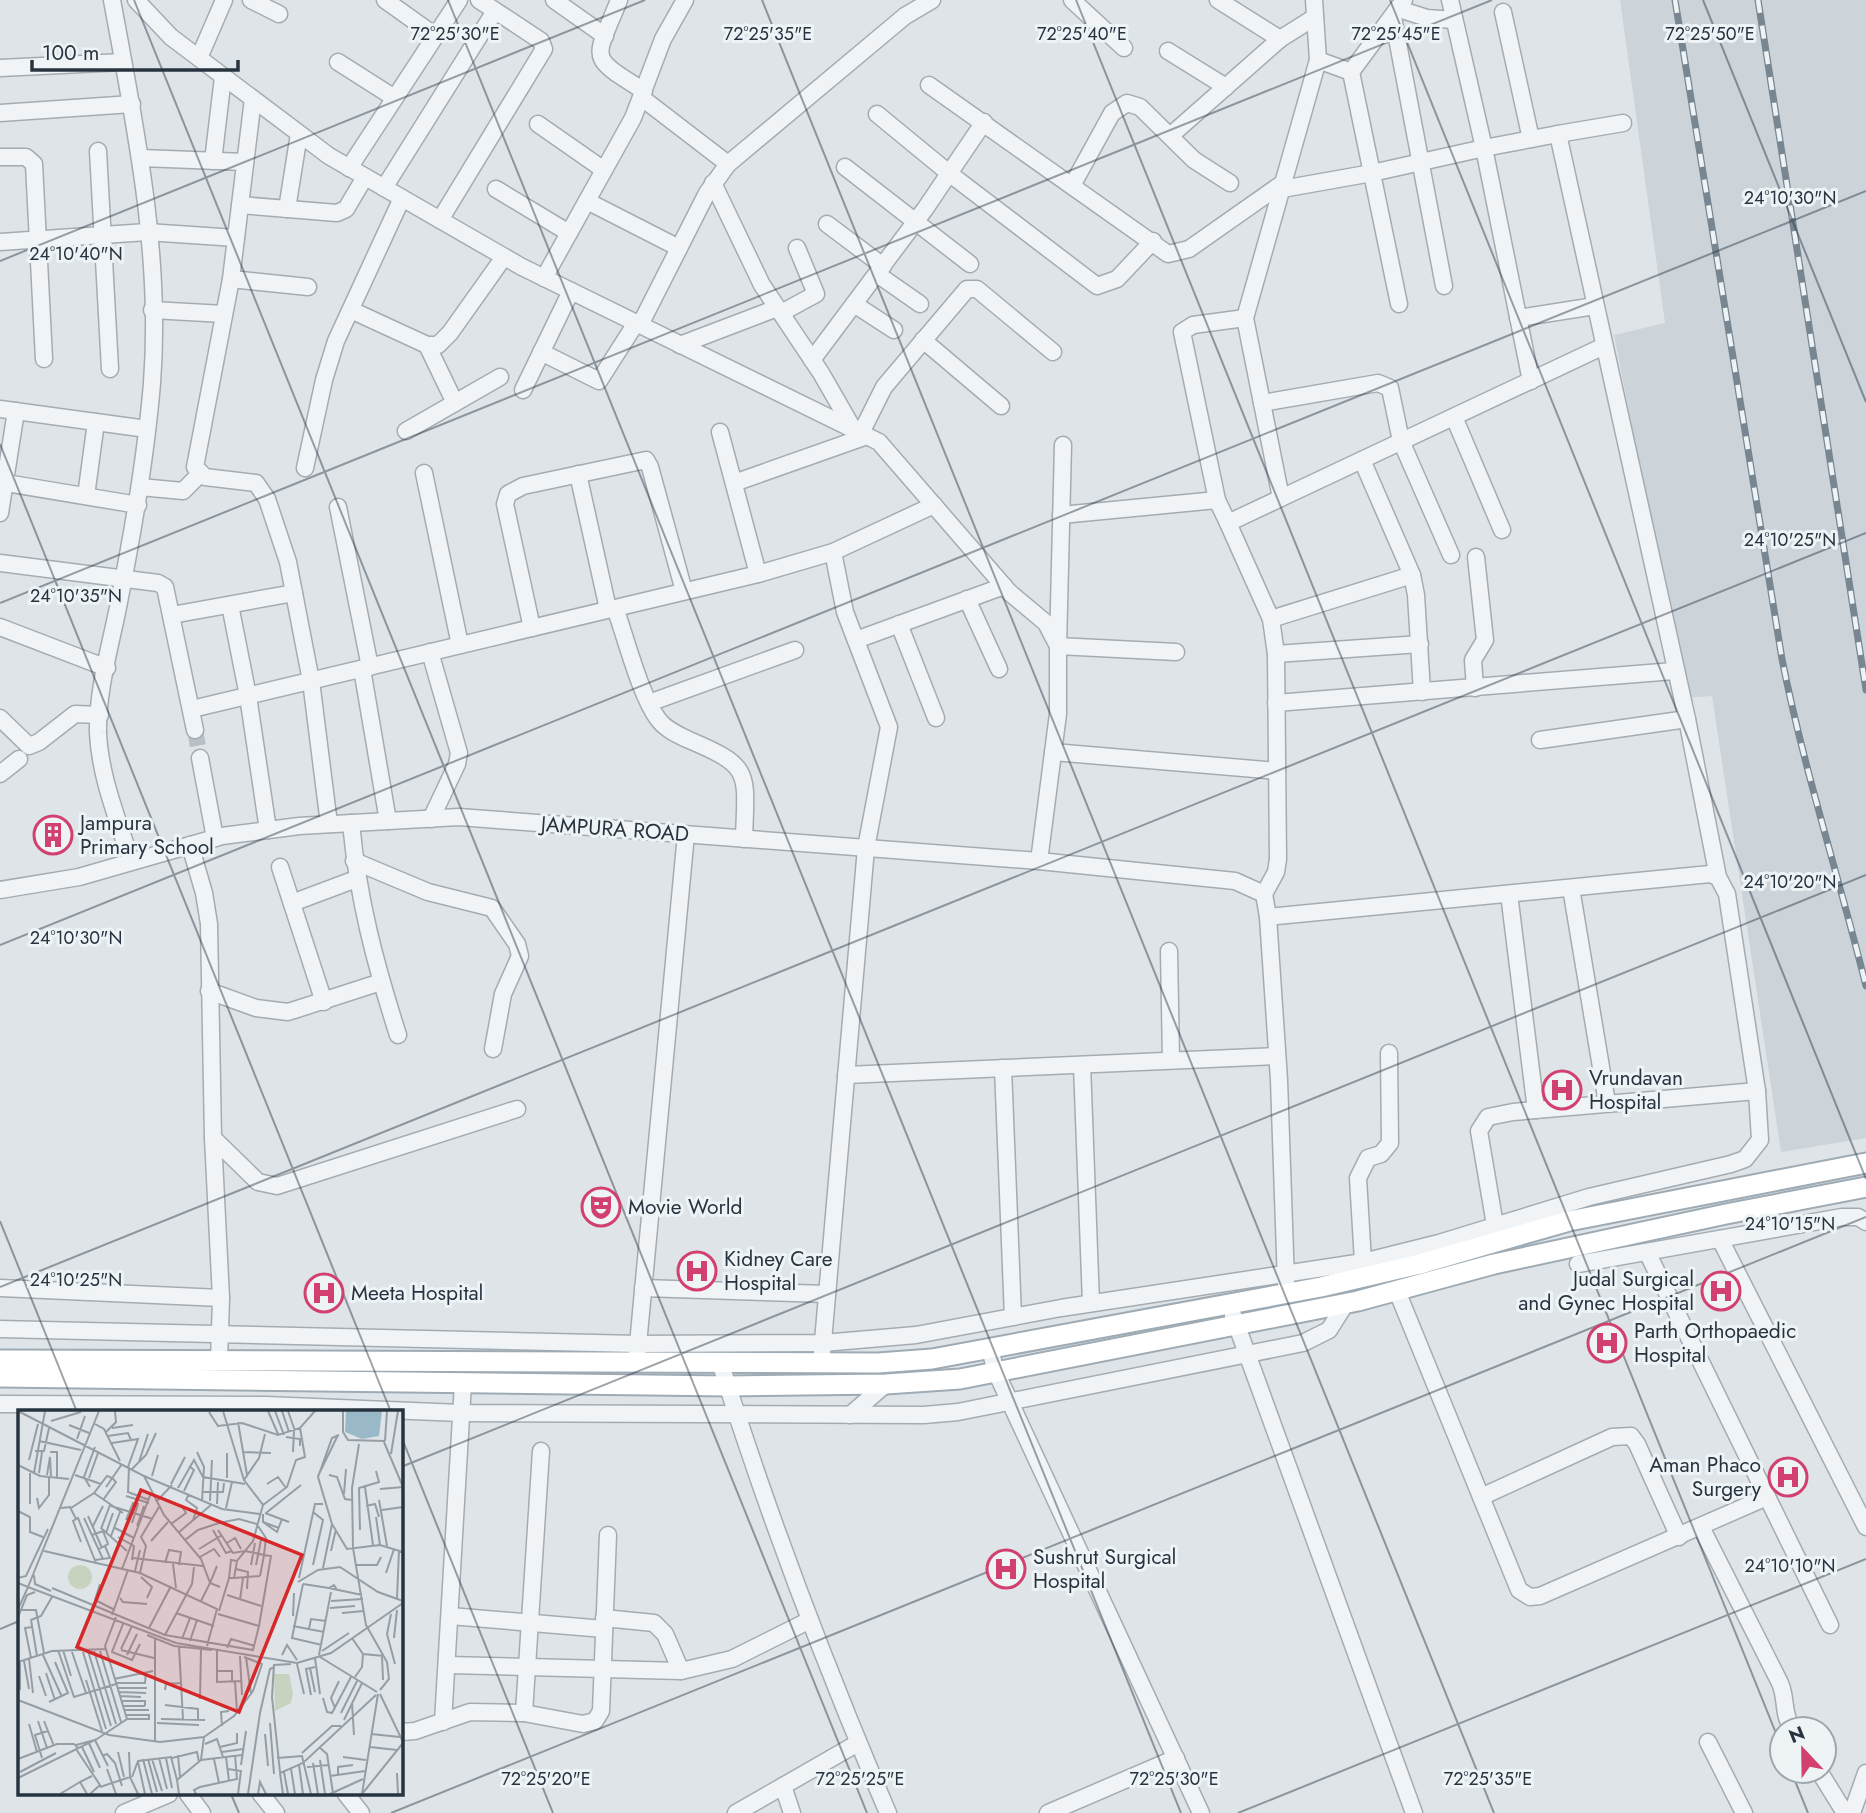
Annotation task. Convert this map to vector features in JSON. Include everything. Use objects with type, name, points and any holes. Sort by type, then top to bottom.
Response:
[{"type":"main road","points":[[0,1377],[267,1370],[637,1353],[720,1362],[822,1353],[932,1359],[1229,1305],[1286,1284],[1420,1264],[1492,1234],[1866,1163]]},
{"type":"main road","points":[[0,1360],[219,1361],[267,1370],[463,1383],[728,1386],[886,1384],[960,1378],[1346,1303],[1494,1264],[1866,1187]]},
{"type":"street","points":[[112,0],[141,158],[152,310],[152,380],[141,487],[100,715],[102,761],[131,861]]},
{"type":"street","points":[[135,0],[171,37],[299,134],[365,177],[571,292],[880,442],[1004,586],[1046,622],[1058,646]]},
{"type":"street","points":[[199,58],[224,0]]},
{"type":"street","points":[[251,0],[279,14]]},
{"type":"street","points":[[384,0],[434,35]]},
{"type":"street","points":[[349,167],[459,0]]},
{"type":"street","points":[[440,220],[543,53],[541,41],[479,0]]},
{"type":"street","points":[[554,0],[605,36]]},
{"type":"street","points":[[619,0],[600,53],[603,63],[727,164]]},
{"type":"street","points":[[544,278],[643,94],[660,46],[684,0]]},
{"type":"street","points":[[541,352],[599,382],[638,324],[713,183],[727,164],[905,16],[932,0]]},
{"type":"street","points":[[1072,0],[1124,48]]},
{"type":"street","points":[[1218,0],[1280,39]]},
{"type":"street","points":[[1450,0],[1484,148],[1531,382]]},
{"type":"street","points":[[1170,136],[1314,8]]},
{"type":"street","points":[[1281,498],[1245,318],[1318,60],[1314,8]]},
{"type":"street","points":[[1399,8],[1427,18],[1454,20]]},
{"type":"street","points":[[1399,8],[1351,72],[1399,304]]},
{"type":"street","points":[[1399,8],[1421,162],[1444,286]]},
{"type":"street","points":[[384,188],[495,11]]},
{"type":"street","points":[[1503,12],[1531,139]]},
{"type":"street","points":[[1168,51],[1226,87]]},
{"type":"street","points":[[1318,60],[1351,72]]},
{"type":"street","points":[[0,68],[123,62]]},
{"type":"street","points":[[338,62],[393,97]]},
{"type":"street","points":[[213,161],[223,77]]},
{"type":"street","points":[[929,85],[1073,184],[1168,254],[1189,249],[1283,186],[1372,173],[1484,148],[1623,123]]},
{"type":"street","points":[[199,475],[195,460],[231,279],[253,99]]},
{"type":"street","points":[[1073,184],[1112,113],[1119,106],[1133,103],[1210,173],[1230,183]]},
{"type":"street","points":[[0,113],[132,104]]},
{"type":"street","points":[[877,114],[950,174],[1097,286],[1116,279],[1153,241]]},
{"type":"street","points":[[812,360],[950,174],[984,122]]},
{"type":"street","points":[[538,124],[604,170]]},
{"type":"street","points":[[287,209],[299,134]]},
{"type":"street","points":[[0,1329],[220,1333],[637,1353],[822,1353],[1091,1303],[1286,1284],[1363,1262],[1492,1234],[1609,1192],[1745,1158],[1760,1140],[1757,1091],[1727,894],[1718,877],[1687,719],[1674,671],[1558,134]]},
{"type":"street","points":[[98,151],[110,369]]},
{"type":"street","points":[[0,158],[26,157],[33,160],[44,359]]},
{"type":"street","points":[[141,158],[245,162]]},
{"type":"street","points":[[845,167],[970,264]]},
{"type":"street","points":[[240,205],[342,212],[365,177]]},
{"type":"street","points":[[713,183],[754,268],[860,432]]},
{"type":"street","points":[[496,189],[569,233]]},
{"type":"street","points":[[305,468],[324,380],[336,341],[402,198]]},
{"type":"street","points":[[587,201],[679,248]]},
{"type":"street","points":[[827,224],[920,304]]},
{"type":"street","points":[[0,242],[147,232],[236,238]]},
{"type":"street","points":[[680,345],[816,295],[797,248]]},
{"type":"street","points":[[351,310],[433,346],[444,341],[504,257]]},
{"type":"street","points":[[231,279],[307,287]]},
{"type":"street","points":[[734,483],[860,432],[884,387],[961,293],[972,288],[1053,352]]},
{"type":"street","points":[[523,390],[571,292]]},
{"type":"street","points":[[854,304],[894,330]]},
{"type":"street","points":[[1518,318],[1595,306]]},
{"type":"street","points":[[152,310],[224,313]]},
{"type":"street","points":[[1245,318],[1193,325],[1182,332],[1217,500],[1271,619],[1276,654],[1278,859],[1276,872],[1264,894],[1277,1056],[1289,1314]]},
{"type":"street","points":[[923,340],[1001,406]]},
{"type":"street","points":[[427,345],[455,403]]},
{"type":"street","points":[[1228,523],[1604,346]]},
{"type":"street","points":[[406,431],[500,377]]},
{"type":"street","points":[[1262,403],[1378,383],[1390,388],[1401,441],[1451,555]]},
{"type":"street","points":[[0,513],[8,410],[147,429]]},
{"type":"street","points":[[1454,417],[1502,530]]},
{"type":"street","points":[[86,496],[96,422]]},
{"type":"street","points":[[720,432],[758,575]]},
{"type":"street","points":[[1038,861],[1058,714],[1063,445]]},
{"type":"street","points":[[533,628],[506,499],[512,491],[523,486],[646,460],[684,592]]},
{"type":"street","points":[[1362,460],[1412,575],[1422,692]]},
{"type":"street","points":[[424,473],[460,645]]},
{"type":"street","points":[[578,474],[611,609],[649,703],[659,722],[668,729],[726,755],[740,769],[745,787],[744,839]]},
{"type":"street","points":[[141,487],[183,491],[199,475]]},
{"type":"street","points":[[199,475],[252,480],[261,488],[284,546],[311,681],[329,824]]},
{"type":"street","points":[[2,482],[138,505]]},
{"type":"street","points":[[1061,515],[1217,500]]},
{"type":"street","points":[[192,709],[758,575],[833,552],[934,505]]},
{"type":"street","points":[[338,507],[366,668],[388,821]]},
{"type":"street","points":[[822,1353],[866,848],[889,727],[841,598],[833,552]]},
{"type":"street","points":[[1475,688],[1474,660],[1485,640],[1476,556]]},
{"type":"street","points":[[0,563],[162,584],[167,591],[195,730]]},
{"type":"street","points":[[1271,619],[1412,575]]},
{"type":"street","points":[[856,640],[1004,586]]},
{"type":"street","points":[[172,615],[294,593]]},
{"type":"street","points":[[967,599],[999,669]]},
{"type":"street","points":[[230,604],[248,696],[268,830]]},
{"type":"street","points":[[900,624],[936,718]]},
{"type":"street","points":[[0,627],[107,668]]},
{"type":"street","points":[[1276,654],[1420,645]]},
{"type":"street","points":[[1058,646],[1176,652]]},
{"type":"street","points":[[649,703],[795,650]]},
{"type":"street","points":[[430,652],[459,754],[457,764],[431,819]]},
{"type":"street","points":[[1276,703],[1674,671]]},
{"type":"street","points":[[0,718],[29,746],[39,742],[75,714],[100,715]]},
{"type":"street","points":[[1540,740],[1687,719]]},
{"type":"street","points":[[1053,752],[1277,771]]},
{"type":"street","points":[[200,758],[215,838]]},
{"type":"street","points":[[0,774],[19,759]]},
{"type":"street","name":"JAMPURA ROAD","points":[[0,890],[79,877],[215,838],[329,824],[460,817],[1038,861],[1235,881],[1264,894]]},
{"type":"street","points":[[351,823],[356,879],[365,926],[398,1035]]},
{"type":"street","points":[[637,1353],[685,834]]},
{"type":"street","points":[[190,845],[204,893],[209,924],[213,1138],[221,1298],[219,1361]]},
{"type":"street","points":[[354,861],[428,891],[483,904],[498,916],[517,944],[520,956],[503,994],[493,1049]]},
{"type":"street","points":[[280,867],[324,1002]]},
{"type":"street","points":[[1268,918],[1710,874],[1718,877]]},
{"type":"street","points":[[292,903],[356,879]]},
{"type":"street","points":[[1570,888],[1607,1103]]},
{"type":"street","points":[[1509,894],[1536,1110]]},
{"type":"street","points":[[1169,951],[1171,1060]]},
{"type":"street","points":[[209,991],[272,1011],[288,1012],[381,982]]},
{"type":"street","points":[[1363,1262],[1358,1178],[1360,1168],[1368,1158],[1381,1154],[1390,1143],[1389,1053]]},
{"type":"street","points":[[846,1075],[1277,1056]]},
{"type":"street","points":[[1083,1065],[1091,1303]]},
{"type":"street","points":[[1003,1068],[1013,1317]]},
{"type":"street","points":[[1492,1234],[1479,1130],[1481,1123],[1488,1117],[1607,1103],[1757,1091]]},
{"type":"street","points":[[213,1138],[258,1182],[277,1186],[517,1109]]},
{"type":"street","points":[[1578,1264],[1842,1217],[1858,1217],[1866,1222]]},
{"type":"street","points":[[1720,1239],[1866,1527]]},
{"type":"street","points":[[1647,1252],[1830,1625]]},
{"type":"street","points":[[0,1288],[221,1298]]},
{"type":"street","points":[[643,1288],[827,1294]]},
{"type":"street","points":[[1397,1291],[1519,1590],[1530,1597],[1540,1596],[1767,1497]]},
{"type":"street","points":[[402,1412],[924,1415],[1010,1402],[1247,1356],[1320,1336],[1329,1330],[1346,1303]]},
{"type":"street","points":[[1229,1305],[1414,1813]]},
{"type":"street","points":[[990,1349],[996,1372],[1201,1813]]},
{"type":"street","points":[[720,1362],[756,1478],[858,1743],[888,1813]]},
{"type":"street","points":[[265,1409],[267,1370]]},
{"type":"street","points":[[443,1722],[463,1383]]},
{"type":"street","points":[[850,1415],[886,1384]]},
{"type":"street","points":[[0,1404],[312,1410]]},
{"type":"street","points":[[1481,1497],[1612,1437],[1630,1436],[1637,1444],[1679,1537]]},
{"type":"street","points":[[524,1713],[541,1451]]},
{"type":"street","points":[[1701,1527],[1780,1683],[1785,1695],[1785,1715]]},
{"type":"street","points":[[402,1732],[470,1712],[524,1713],[583,1724],[595,1721],[601,1711],[608,1535]]},
{"type":"street","points":[[450,1616],[531,1623],[654,1623],[665,1634],[681,1671]]},
{"type":"street","points":[[447,1665],[681,1671],[732,1658],[810,1620]]},
{"type":"street","points":[[1708,1742],[1744,1813]]},
{"type":"street","points":[[736,1813],[858,1743]]},
{"type":"street","points":[[1048,1813],[1176,1758]]},
{"type":"street","points":[[1852,1813],[1866,1773]]},
{"type":"street","points":[[1828,1785],[1845,1813]]},
{"type":"street","points":[[783,1786],[792,1813]]},
{"type":"street","points":[[124,1813],[164,1796]]},
{"type":"street","points":[[189,1796],[202,1813]]},
{"type":"street","points":[[263,1796],[276,1813]]},
{"type":"street","points":[[348,1796],[361,1813]]},
{"type":"shaded area","points":[[1620,0],[1866,0],[1866,1138],[1781,1152],[1712,696],[1685,698],[1614,335],[1665,323]]},
{"type":"tunnel","points":[[195,730],[200,758]]},
{"type":"railway","points":[[1675,0],[1782,659],[1801,742],[1866,986]]},
{"type":"railway","points":[[1758,0],[1866,690]]},
{"type":"place","name":"Jampura Primary School","points":[[53,835]]},
{"type":"place","name":"Vrundavan Hospital","points":[[1562,1090]]},
{"type":"place","name":"Movie World","points":[[601,1207]]},
{"type":"place","name":"Kidney Care Hospital","points":[[697,1271]]},
{"type":"place","name":"Judal Surgical and Gynec Hospital","points":[[1721,1291]]},
{"type":"place","name":"Meeta Hospital","points":[[324,1293]]},
{"type":"place","name":"Parth Orthopaedic Hospital","points":[[1607,1343]]},
{"type":"place","name":"Aman Phaco Surgery","points":[[1788,1477]]},
{"type":"place","name":"Sushrut Surgical Hospital","points":[[1006,1569]]}]
